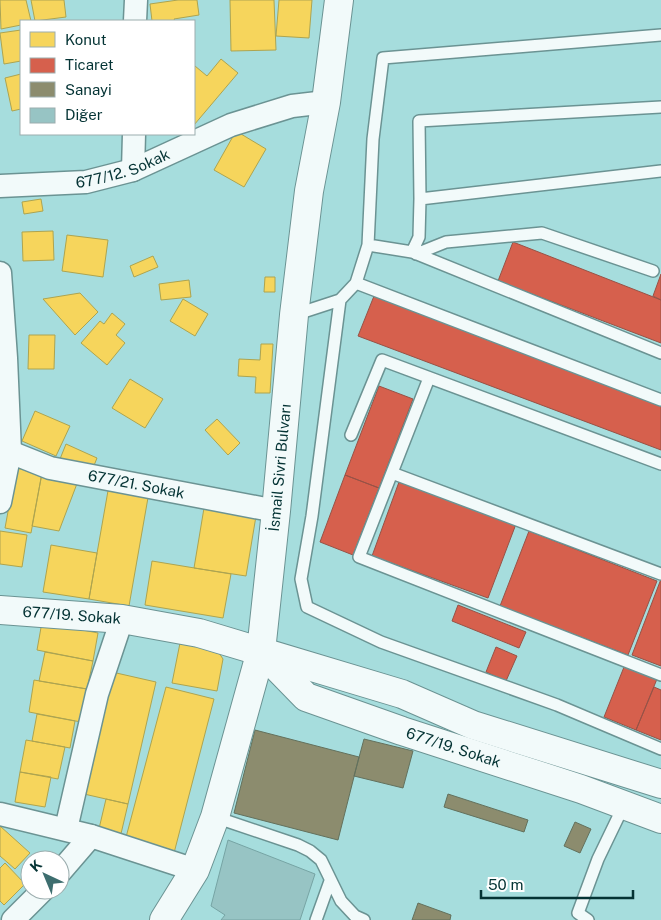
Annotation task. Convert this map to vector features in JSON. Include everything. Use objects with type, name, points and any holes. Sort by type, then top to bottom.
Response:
[{"type":"main road","name":"İsmail Sivri Bulvarı","points":[[164,920],[195,870],[215,817],[261,651],[294,314],[309,191],[326,102],[339,0]]},
{"type":"main road","name":"677/19. Sokak","points":[[0,610],[122,619],[199,633],[402,694],[473,725],[661,784]]},
{"type":"main road","name":"677/19. Sokak","points":[[261,651],[306,697],[402,731],[581,789],[661,819]]},
{"type":"street","points":[[135,20],[136,0]]},
{"type":"street","name":"677/12. Sokak","points":[[0,186],[86,182],[133,170],[230,125],[292,106],[326,102]]},
{"type":"street","points":[[133,170],[134,135]]},
{"type":"street","points":[[0,272],[5,451],[0,502]]},
{"type":"street","name":"677/21. Sokak","points":[[5,451],[50,468],[276,511]]},
{"type":"street","points":[[66,829],[97,694],[122,619]]},
{"type":"street","points":[[0,814],[91,836],[195,870]]},
{"type":"street","points":[[70,860],[91,836]]},
{"type":"street","points":[[13,920],[33,900]]},
{"type":"lane","points":[[294,314],[340,300],[356,283],[368,245],[373,139],[383,58],[661,35]]},
{"type":"lane","points":[[414,253],[419,237],[419,121],[661,107]]},
{"type":"lane","points":[[420,199],[661,171]]},
{"type":"lane","points":[[414,253],[446,242],[542,233],[653,272]]},
{"type":"lane","points":[[368,245],[414,253],[661,353]]},
{"type":"lane","points":[[356,283],[661,400]]},
{"type":"lane","points":[[340,300],[302,579],[307,607],[381,642],[557,705],[661,749]]},
{"type":"lane","points":[[351,435],[382,360],[661,464]]},
{"type":"lane","points":[[429,378],[359,557],[661,675]]},
{"type":"lane","points":[[392,473],[661,574]]},
{"type":"lane","points":[[588,920],[576,917],[598,859],[624,805]]},
{"type":"lane","points":[[215,817],[298,845],[310,851],[321,860],[340,901],[355,916],[364,920]]},
{"type":"lane","points":[[316,920],[330,881]]},
{"type":"building: Konut","points":[[0,0],[26,0],[31,20],[20,20],[20,25],[1,29]]},
{"type":"building: Konut","points":[[31,0],[64,0],[66,17],[35,20]]},
{"type":"building: Konut","points":[[178,0],[197,0],[199,15],[174,20],[152,20],[150,4]]},
{"type":"building: Konut","points":[[230,0],[274,0],[276,50],[231,51]]},
{"type":"building: Konut","points":[[279,0],[312,0],[309,38],[276,36]]},
{"type":"building: Konut","points":[[20,30],[20,61],[4,64],[0,33]]},
{"type":"building: Konut","points":[[221,59],[238,73],[195,124],[195,66],[207,76]]},
{"type":"building: Konut","points":[[20,74],[20,109],[12,111],[5,78]]},
{"type":"building: Konut","points":[[236,131],[266,149],[244,187],[214,170]]},
{"type":"building: Konut","points":[[41,199],[43,211],[24,214],[22,202]]},
{"type":"building: Konut","points":[[53,231],[54,260],[23,261],[22,232]]},
{"type":"building: Konut","points":[[67,235],[108,240],[103,277],[62,271]]},
{"type":"building: Konut","points":[[153,256],[158,267],[134,277],[130,266]]},
{"type":"building: Konut","points":[[265,277],[275,277],[275,292],[264,292]]},
{"type":"building: Konut","points":[[189,280],[191,297],[161,300],[159,284]]},
{"type":"building: Konut","points":[[80,293],[98,312],[75,335],[43,299]]},
{"type":"building: Konut","points":[[183,299],[208,314],[195,336],[170,321]]},
{"type":"building: Konut","points":[[112,313],[125,324],[116,335],[125,343],[107,365],[81,343],[100,321],[104,324]]},
{"type":"building: Konut","points":[[29,335],[55,335],[54,369],[28,369]]},
{"type":"building: Konut","points":[[261,344],[273,344],[270,393],[255,393],[256,377],[238,376],[239,359],[260,360]]},
{"type":"building: Konut","points":[[130,379],[163,399],[145,428],[112,408]]},
{"type":"building: Konut","points":[[35,411],[70,426],[56,456],[22,441]]},
{"type":"building: Konut","points":[[217,419],[240,443],[228,455],[205,430]]},
{"type":"building: Konut","points":[[66,444],[97,458],[91,473],[60,459]]},
{"type":"building: Konut","points":[[16,468],[42,473],[31,533],[5,528]]},
{"type":"building: Konut","points":[[42,473],[78,481],[59,531],[32,526]]},
{"type":"building: Konut","points":[[109,485],[149,492],[129,606],[89,599]]},
{"type":"building: Konut","points":[[204,508],[256,516],[246,576],[194,568]]},
{"type":"building: Konut","points":[[0,531],[27,535],[22,567],[0,564]]},
{"type":"building: Konut","points":[[51,545],[97,553],[89,599],[43,592]]},
{"type":"building: Konut","points":[[152,561],[231,574],[223,618],[145,605]]},
{"type":"building: Konut","points":[[42,622],[98,633],[93,661],[37,650]]},
{"type":"building: Konut","points":[[181,638],[213,644],[223,659],[217,691],[172,683]]},
{"type":"building: Konut","points":[[45,652],[93,661],[87,689],[39,681]]},
{"type":"building: Konut","points":[[112,672],[156,682],[128,804],[84,794]]},
{"type":"building: Konut","points":[[34,680],[87,689],[81,722],[29,712]]},
{"type":"building: Konut","points":[[166,687],[214,699],[174,853],[125,841]]},
{"type":"building: Konut","points":[[37,714],[75,721],[70,748],[32,741]]},
{"type":"building: Konut","points":[[26,740],[65,747],[58,779],[20,772]]},
{"type":"building: Konut","points":[[20,772],[51,777],[45,807],[15,802]]},
{"type":"building: Konut","points":[[106,799],[128,804],[120,838],[98,833]]},
{"type":"building: Konut","points":[[0,826],[27,850],[20,850],[20,864],[15,869],[0,856]]},
{"type":"building: Konut","points":[[5,863],[20,879],[20,889],[4,905],[0,901],[0,868]]},
{"type":"building: Ticaret","points":[[513,242],[661,300],[661,343],[498,281]]},
{"type":"building: Ticaret","points":[[661,274],[661,300],[653,296]]},
{"type":"building: Ticaret","points":[[374,296],[661,405],[661,450],[358,336]]},
{"type":"building: Ticaret","points":[[379,386],[413,399],[379,488],[345,475]]},
{"type":"building: Ticaret","points":[[345,475],[379,488],[353,555],[320,542]]},
{"type":"building: Ticaret","points":[[399,482],[516,524],[488,598],[372,556]]},
{"type":"building: Ticaret","points":[[529,531],[657,581],[628,655],[500,606]]},
{"type":"building: Ticaret","points":[[661,579],[661,666],[632,655]]},
{"type":"building: Ticaret","points":[[458,605],[526,632],[519,648],[452,621]]},
{"type":"building: Ticaret","points":[[496,647],[517,656],[506,681],[486,672]]},
{"type":"building: Ticaret","points":[[624,667],[657,679],[636,730],[604,717]]},
{"type":"building: Ticaret","points":[[654,687],[661,690],[661,740],[636,730]]},
{"type":"building: Sanayi","points":[[255,730],[359,757],[338,840],[234,813]]},
{"type":"building: Sanayi","points":[[364,739],[413,751],[403,788],[354,776]]},
{"type":"building: Sanayi","points":[[448,794],[528,820],[524,832],[444,807]]},
{"type":"building: Sanayi","points":[[575,822],[591,829],[580,853],[564,846]]},
{"type":"building: Sanayi","points":[[418,903],[451,915],[450,920],[412,920]]},
{"type":"building: Diğer","points":[[228,840],[315,874],[300,920],[221,920],[225,915],[211,906]]}]
